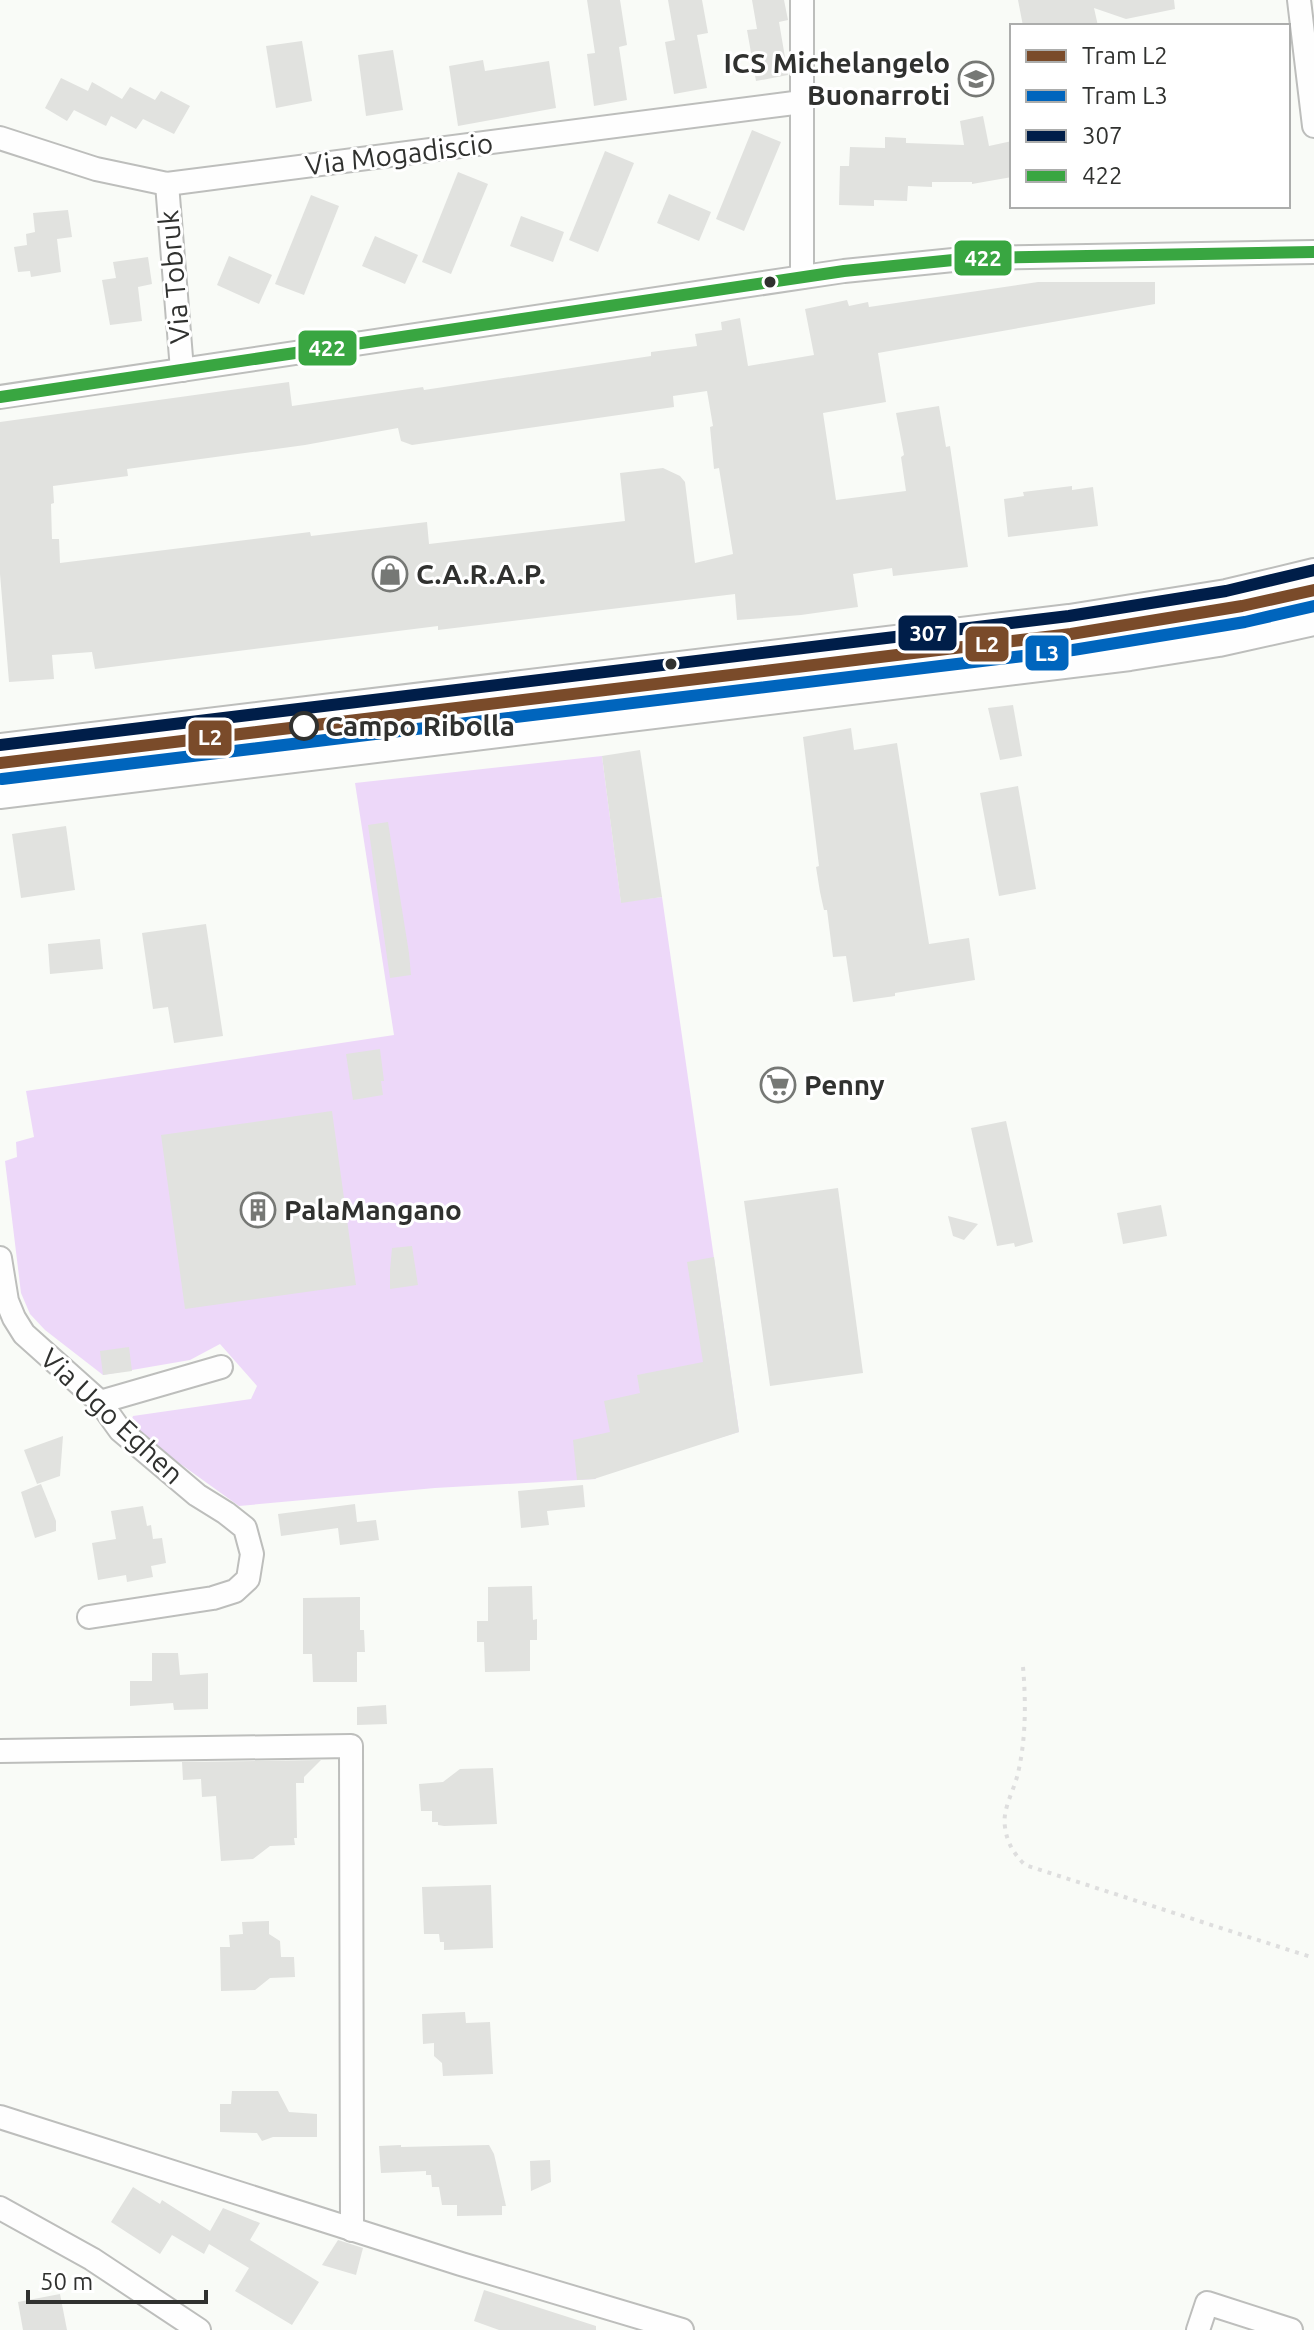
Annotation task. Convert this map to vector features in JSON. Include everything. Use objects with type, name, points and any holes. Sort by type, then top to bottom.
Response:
[{"type":"street","points":[[802,0],[802,277]]},
{"type":"street","points":[[1299,0],[1314,126]]},
{"type":"street","name":"Via Mogadiscio","points":[[0,138],[96,169],[167,184],[802,102]]},
{"type":"street","name":"Via Tobruk","points":[[167,184],[182,370]]},
{"type":"street","points":[[0,397],[802,277],[973,258],[1314,252]]},
{"type":"street","points":[[0,745],[1069,616],[1212,593],[1314,570]]},
{"type":"street","points":[[0,797],[1189,650],[1314,624]]},
{"type":"street","points":[[922,634],[929,683]]},
{"type":"street","name":"Via Ugo Eghen","points":[[0,1258],[7,1301],[24,1334],[100,1402],[120,1430],[197,1495],[245,1528],[252,1554],[248,1579],[235,1591],[213,1598],[89,1617]]},
{"type":"street","points":[[100,1402],[221,1367]]},
{"type":"street","points":[[0,1751],[351,1746],[352,2230]]},
{"type":"street","points":[[0,2117],[352,2230],[682,2330]]},
{"type":"street","points":[[0,2208],[92,2259],[199,2330]]},
{"type":"street","points":[[1198,2330],[1207,2303],[1291,2330]]},
{"type":"path","points":[[1023,1667],[1026,1696],[1018,1774],[1007,1804],[1004,1824],[1014,1855],[1025,1865],[1314,1958]]},
{"type":"shaded area","points":[[602,756],[621,902],[662,897],[739,1432],[595,1475],[596,1479],[435,1488],[239,1506],[129,1427],[133,1416],[251,1399],[257,1386],[220,1344],[190,1360],[103,1375],[45,1330],[30,1314],[21,1293],[5,1161],[17,1157],[16,1142],[34,1137],[26,1091],[394,1035],[355,783]]},
{"type":"building","points":[[587,0],[620,0],[627,45],[619,47],[627,100],[594,106],[587,54],[595,53]]},
{"type":"building","points":[[668,0],[702,0],[708,33],[697,35],[707,88],[674,94],[665,42],[675,40]]},
{"type":"building","points":[[752,0],[784,0],[788,20],[779,22],[788,75],[756,81],[747,30],[757,29]]},
{"type":"building","points":[[1018,0],[1174,0],[1175,9],[1126,19],[1094,8],[1098,24],[1023,24]]},
{"type":"building","points":[[302,41],[312,101],[276,108],[266,46]]},
{"type":"building","points":[[393,50],[403,110],[366,116],[358,55]]},
{"type":"building","points":[[483,60],[485,71],[549,61],[556,108],[458,126],[449,66]]},
{"type":"building","points":[[61,78],[88,91],[92,82],[122,99],[130,87],[155,100],[161,91],[190,106],[174,134],[143,119],[136,129],[111,116],[106,126],[74,110],[67,121],[45,108]]},
{"type":"building","points":[[983,116],[989,146],[1010,141],[1010,177],[972,184],[932,182],[932,187],[908,186],[907,201],[874,200],[874,206],[839,205],[840,166],[849,166],[850,147],[885,148],[885,137],[906,138],[906,143],[964,145],[960,121]]},
{"type":"building","points":[[752,130],[781,142],[744,231],[716,219]]},
{"type":"building","points":[[605,151],[634,163],[598,252],[569,240]]},
{"type":"building","points":[[458,172],[488,184],[451,274],[422,262]]},
{"type":"building","points":[[669,194],[711,212],[699,241],[657,223]]},
{"type":"building","points":[[311,195],[339,206],[304,295],[275,284]]},
{"type":"building","points":[[68,210],[72,237],[57,239],[61,272],[31,277],[30,271],[18,272],[14,247],[27,245],[26,234],[35,232],[33,213]]},
{"type":"building","points":[[521,216],[564,232],[553,262],[510,246]]},
{"type":"building","points":[[375,236],[418,255],[405,284],[362,266]]},
{"type":"building","points":[[229,256],[272,275],[259,304],[217,285]]},
{"type":"building","points":[[148,257],[152,284],[138,287],[142,321],[110,325],[102,280],[116,278],[113,262]]},
{"type":"building","points":[[1038,282],[1155,282],[1155,304],[878,353],[886,402],[823,413],[836,500],[906,491],[901,457],[904,455],[896,413],[939,406],[946,447],[950,446],[968,567],[893,576],[892,568],[853,574],[858,607],[737,620],[735,594],[438,630],[438,626],[95,669],[92,652],[52,655],[54,679],[9,682],[0,574],[0,422],[289,382],[292,406],[423,387],[424,390],[651,356],[651,352],[697,346],[695,334],[722,330],[721,322],[740,318],[748,366],[814,355],[805,309],[847,300],[849,306],[868,302],[869,307]],"holes":[[[707,391],[713,426],[710,427],[714,469],[719,468],[733,554],[695,563],[685,482],[663,468],[620,473],[625,521],[429,544],[427,522],[311,536],[310,532],[60,563],[59,539],[52,539],[53,486],[128,476],[127,469],[305,445],[398,428],[401,441],[412,445],[674,407],[673,396]]]},
{"type":"building","points":[[1072,486],[1072,490],[1093,487],[1098,526],[1008,537],[1004,499],[1024,496],[1023,492]]},
{"type":"building","points":[[1013,705],[1022,756],[1000,760],[988,708]]},
{"type":"building","points":[[851,728],[854,750],[897,743],[929,944],[969,938],[975,980],[853,1002],[846,956],[833,957],[827,910],[824,910],[820,892],[803,737]]},
{"type":"building","points":[[640,750],[662,897],[621,903],[602,756]]},
{"type":"building","points":[[1018,786],[1036,889],[999,896],[980,793]]},
{"type":"building","points":[[388,822],[411,975],[390,978],[368,825]]},
{"type":"building","points":[[66,826],[75,890],[21,898],[12,834]]},
{"type":"building","points":[[206,924],[223,1036],[174,1043],[168,1007],[153,1009],[142,933]]},
{"type":"building","points":[[100,939],[103,969],[50,974],[48,944]]},
{"type":"building","points":[[380,1049],[383,1095],[353,1100],[346,1054]]},
{"type":"building","name":"PalaMangano","points":[[332,1111],[356,1285],[185,1309],[161,1135]]},
{"type":"building","points":[[1006,1121],[1033,1242],[1015,1247],[1014,1243],[997,1246],[971,1128]]},
{"type":"building","points":[[838,1188],[863,1373],[770,1386],[744,1201]]},
{"type":"building","points":[[1161,1205],[1167,1236],[1123,1244],[1117,1213]]},
{"type":"building","points":[[948,1216],[978,1224],[964,1240],[953,1236]]},
{"type":"building","points":[[412,1246],[418,1285],[390,1289],[392,1248]]},
{"type":"building","points":[[714,1257],[739,1432],[594,1479],[577,1480],[573,1440],[610,1432],[604,1401],[640,1393],[637,1375],[703,1362],[687,1262]]},
{"type":"building","points":[[129,1347],[132,1371],[103,1375],[100,1351]]},
{"type":"building","points":[[63,1436],[60,1476],[37,1484],[24,1450]]},
{"type":"building","points":[[41,1484],[56,1521],[56,1531],[35,1538],[21,1492]]},
{"type":"building","points":[[583,1485],[585,1507],[547,1511],[549,1525],[521,1528],[518,1491]]},
{"type":"building","points":[[355,1504],[357,1522],[376,1520],[379,1540],[340,1545],[338,1528],[281,1536],[278,1514]]},
{"type":"building","points":[[143,1506],[153,1539],[162,1538],[166,1563],[151,1566],[153,1577],[127,1582],[126,1575],[98,1580],[92,1543],[116,1539],[111,1511]]},
{"type":"building","points":[[532,1586],[537,1640],[530,1640],[530,1671],[485,1672],[484,1642],[477,1642],[477,1621],[488,1621],[488,1587]]},
{"type":"building","points":[[360,1597],[360,1630],[364,1630],[365,1652],[357,1652],[357,1682],[313,1682],[312,1654],[303,1654],[303,1598]]},
{"type":"building","points":[[152,1653],[178,1653],[180,1675],[208,1673],[208,1709],[174,1710],[173,1703],[130,1706],[130,1681],[152,1681]]},
{"type":"building","points":[[386,1705],[387,1724],[357,1725],[357,1707]]},
{"type":"building","points":[[321,1760],[304,1777],[304,1783],[296,1783],[295,1845],[270,1846],[253,1859],[221,1861],[216,1796],[202,1797],[201,1779],[183,1780],[182,1762]]},
{"type":"building","points":[[493,1768],[497,1824],[438,1825],[438,1822],[432,1822],[432,1811],[421,1811],[419,1784],[443,1782],[460,1769]]},
{"type":"building","points":[[491,1885],[493,1948],[444,1950],[439,1934],[424,1934],[422,1887]]},
{"type":"building","points":[[269,1921],[269,1934],[280,1941],[281,1957],[294,1957],[295,1977],[270,1978],[255,1990],[221,1991],[220,1947],[230,1947],[229,1935],[243,1934],[242,1922]]},
{"type":"building","points":[[465,2012],[466,2023],[490,2022],[493,2074],[443,2076],[442,2063],[434,2056],[434,2043],[423,2044],[422,2014]]},
{"type":"building","points":[[232,2091],[278,2091],[289,2112],[317,2114],[317,2137],[273,2137],[262,2141],[257,2133],[220,2132],[220,2104],[231,2104]]},
{"type":"building","points":[[489,2145],[494,2154],[506,2206],[502,2206],[502,2215],[457,2216],[457,2205],[442,2205],[439,2187],[432,2187],[431,2175],[426,2175],[426,2171],[381,2173],[379,2146]]},
{"type":"building","points":[[550,2160],[551,2182],[531,2191],[530,2161]]},
{"type":"building","points":[[133,2187],[160,2204],[162,2200],[210,2231],[223,2208],[260,2223],[250,2240],[319,2282],[292,2325],[235,2291],[249,2268],[209,2244],[204,2254],[172,2235],[160,2254],[111,2222]]},
{"type":"building","points":[[338,2240],[363,2248],[356,2275],[322,2265]]},
{"type":"building","points":[[484,2290],[596,2326],[596,2330],[499,2330],[474,2321]]},
{"type":"building","points":[[60,2294],[67,2330],[23,2330],[18,2302]]},
{"type":"tram line","name":"L2","points":[[0,763],[1071,634],[1242,606],[1314,590]]},
{"type":"tram line","name":"L3","points":[[2,779],[1073,650],[1245,622],[1314,606]]},
{"type":"transit line","name":"422","points":[[0,397],[844,271],[973,258],[1314,252]]},
{"type":"transit line","name":"307","points":[[0,745],[1069,616],[1226,591],[1314,570]]},
{"type":"place","name":"ICS Michelangelo Buonarroti","points":[[976,79]]},
{"type":"place","name":"C.A.R.A.P.","points":[[390,574]]},
{"type":"place","name":"Campo Ribolla","points":[[304,726]]},
{"type":"place","name":"Penny","points":[[778,1085]]},
{"type":"place","name":"PalaMangano","points":[[258,1210]]}]
